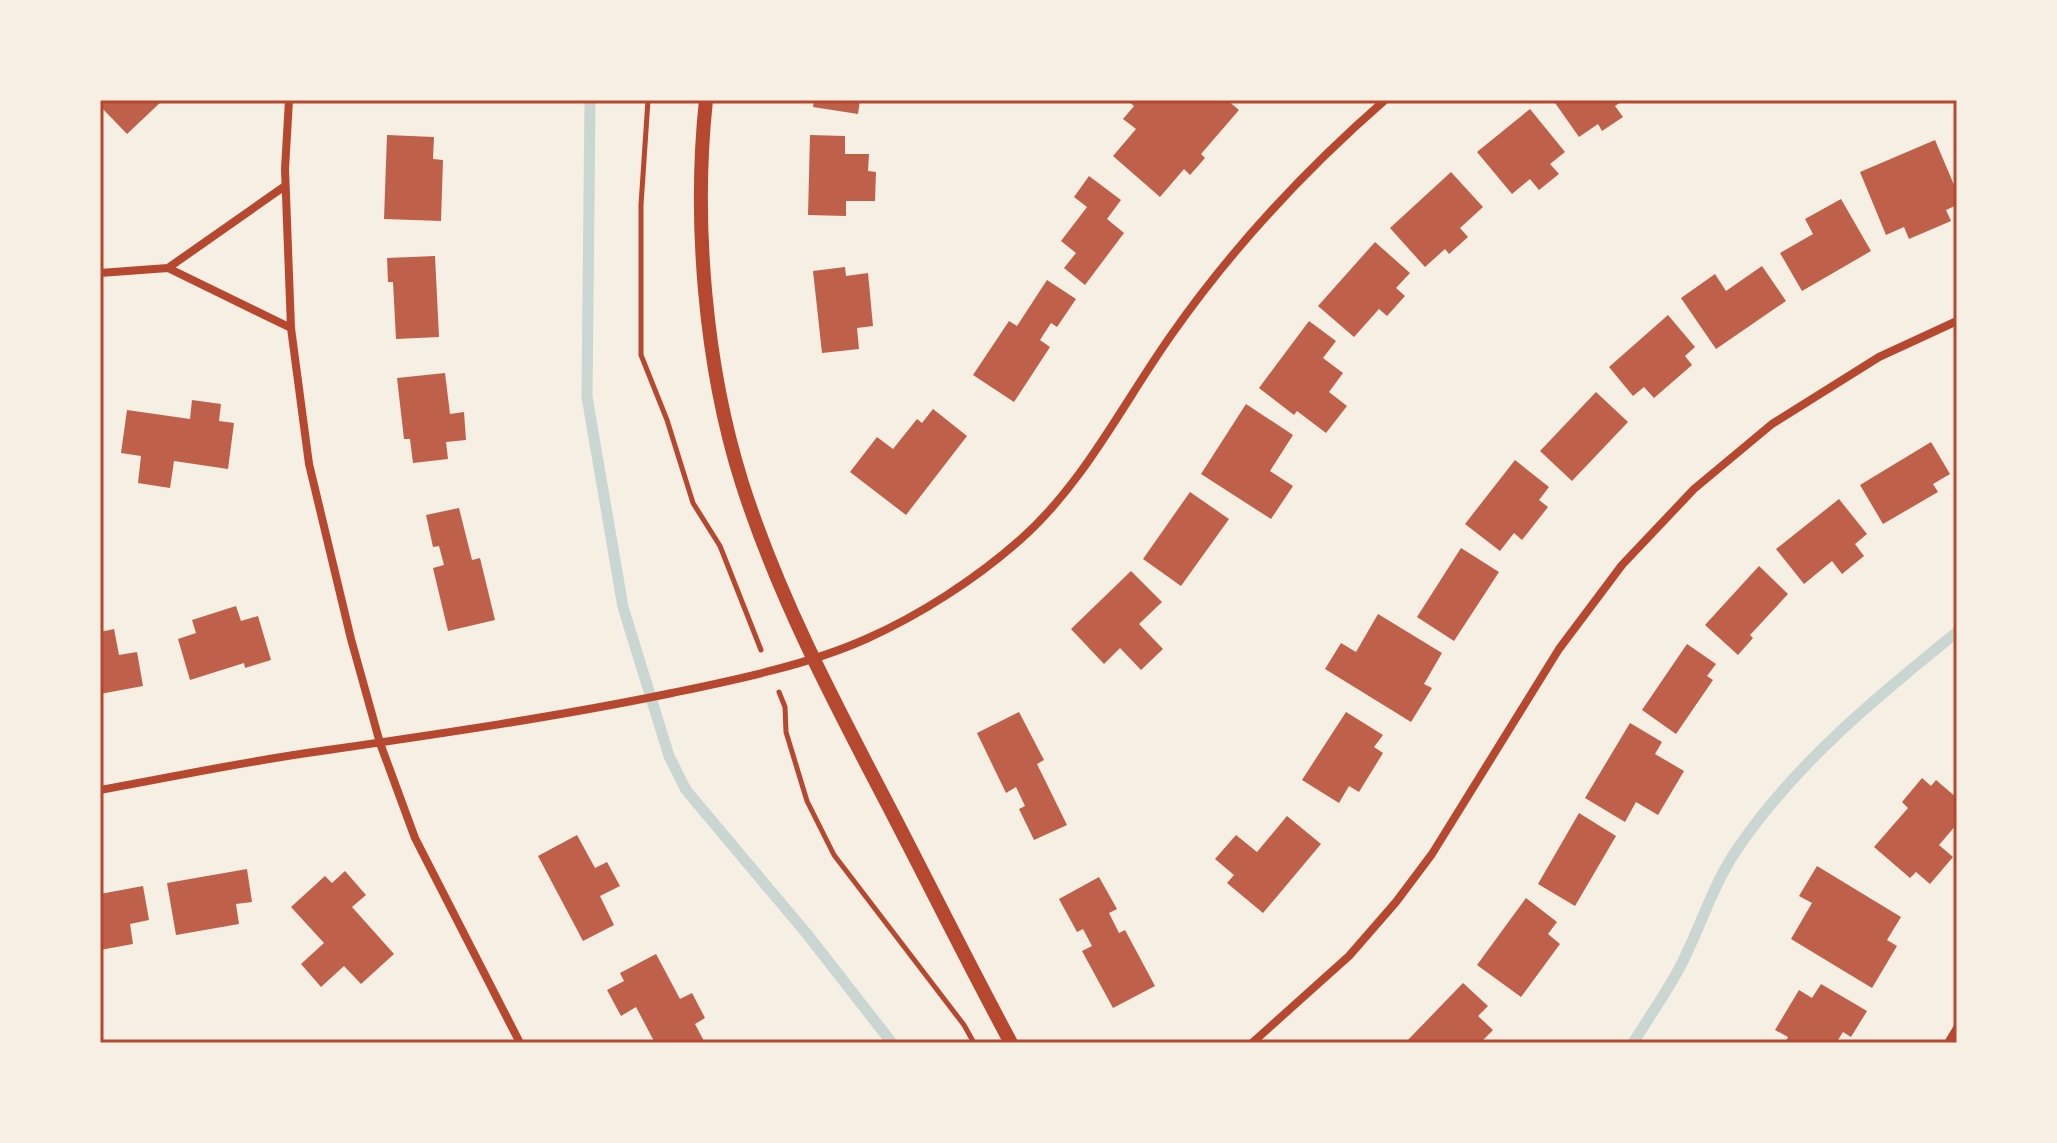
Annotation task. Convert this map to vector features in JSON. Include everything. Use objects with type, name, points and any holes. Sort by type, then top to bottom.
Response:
[{"type":"street","points":[[289,100],[285,186],[291,328],[309,464],[351,639],[380,743],[415,838],[520,1043]]},
{"type":"street","points":[[706,100],[701,151],[706,298],[722,400],[742,481],[781,590],[849,731],[1011,1043]]},
{"type":"street","points":[[100,790],[318,751],[587,711],[710,685],[815,657],[864,640],[928,606],[1021,539],[1054,506],[1091,458],[1172,334],[1234,251],[1330,148],[1385,100]]},
{"type":"street","points":[[168,268],[285,186]]},
{"type":"street","points":[[100,273],[168,268],[291,328]]},
{"type":"street","points":[[1252,1043],[1349,956],[1396,902],[1432,854],[1559,649],[1622,565],[1694,489],[1772,424],[1879,357],[1957,321]]},
{"type":"street","points":[[1948,1043],[1957,1028]]},
{"type":"path","points":[[648,100],[641,205],[641,355],[667,420],[693,503],[720,546],[756,637]]},
{"type":"path","points":[[785,707],[786,732],[807,801],[834,855],[901,940],[974,1043]]},
{"type":"building","points":[[100,100],[163,100],[127,134],[100,106]]},
{"type":"building","points":[[814,100],[860,100],[858,114],[813,107]]},
{"type":"building","points":[[1127,100],[1227,100],[1239,110],[1201,154],[1205,158],[1190,175],[1184,169],[1160,197],[1113,156],[1136,129],[1123,119],[1134,106]]},
{"type":"building","points":[[1553,100],[1624,100],[1615,106],[1623,117],[1602,131],[1598,124],[1579,137]]},
{"type":"building","points":[[1530,109],[1565,152],[1550,164],[1559,174],[1539,190],[1530,179],[1512,194],[1477,152]]},
{"type":"building","points":[[387,135],[434,137],[433,159],[443,160],[441,221],[384,219]]},
{"type":"building","points":[[810,135],[845,136],[845,154],[869,154],[868,171],[876,172],[875,201],[846,201],[846,216],[808,215]]},
{"type":"building","points":[[1935,140],[1957,192],[1957,205],[1946,210],[1951,221],[1909,239],[1904,227],[1886,235],[1860,172]]},
{"type":"building","points":[[1451,172],[1483,207],[1460,228],[1468,237],[1449,254],[1445,249],[1425,267],[1390,228]]},
{"type":"building","points":[[1089,176],[1121,200],[1107,219],[1124,233],[1085,285],[1064,268],[1076,253],[1061,241],[1087,207],[1074,197]]},
{"type":"building","points":[[1841,199],[1871,251],[1802,291],[1780,253],[1813,234],[1805,219]]},
{"type":"building","points":[[1375,242],[1410,273],[1396,288],[1405,296],[1387,316],[1379,309],[1354,337],[1318,306]]},
{"type":"building","points":[[435,256],[439,337],[396,339],[393,282],[388,282],[387,258]]},
{"type":"building","points":[[1762,266],[1786,301],[1716,349],[1681,298],[1715,274],[1726,291]]},
{"type":"building","points":[[845,267],[846,276],[868,273],[873,326],[857,328],[859,349],[822,353],[813,271]]},
{"type":"building","points":[[1047,280],[1076,299],[1057,327],[1051,323],[1040,340],[1050,347],[1014,402],[973,375],[1009,321],[1017,326]]},
{"type":"building","points":[[1668,315],[1695,347],[1685,356],[1692,365],[1654,398],[1644,387],[1633,396],[1609,367]]},
{"type":"building","points":[[1309,321],[1336,341],[1323,358],[1343,373],[1329,392],[1347,406],[1326,433],[1297,411],[1294,415],[1259,388]]},
{"type":"building","points":[[445,373],[450,414],[464,412],[466,440],[446,442],[448,459],[413,463],[410,439],[404,439],[397,378]]},
{"type":"building","points":[[1596,392],[1628,422],[1572,481],[1540,451]]},
{"type":"building","points":[[192,400],[221,404],[219,421],[234,423],[228,469],[174,461],[170,488],[138,483],[141,456],[121,453],[127,410],[190,419]]},
{"type":"building","points":[[1246,404],[1293,435],[1270,471],[1293,486],[1271,519],[1201,474]]},
{"type":"building","points":[[933,409],[967,436],[906,515],[850,472],[877,437],[893,449],[917,419],[922,423]]},
{"type":"building","points":[[1931,442],[1950,474],[1933,484],[1938,492],[1883,524],[1860,485]]},
{"type":"building","points":[[1515,460],[1549,487],[1539,500],[1548,507],[1522,540],[1514,533],[1500,551],[1465,524]]},
{"type":"building","points":[[1190,492],[1229,519],[1181,586],[1143,559]]},
{"type":"building","points":[[1839,499],[1867,534],[1855,544],[1864,556],[1842,574],[1832,561],[1804,584],[1776,549]]},
{"type":"building","points":[[459,508],[472,560],[480,558],[495,620],[448,631],[433,568],[444,565],[439,546],[433,547],[426,515]]},
{"type":"building","points":[[1461,548],[1499,572],[1454,641],[1417,617]]},
{"type":"building","points":[[1759,566],[1788,594],[1750,635],[1753,638],[1738,655],[1705,625]]},
{"type":"building","points":[[1131,571],[1162,602],[1139,624],[1163,649],[1141,670],[1120,648],[1104,664],[1071,629]]},
{"type":"building","points":[[236,606],[241,621],[258,616],[271,660],[245,668],[244,663],[190,680],[178,639],[196,633],[192,620]]},
{"type":"building","points":[[1378,614],[1442,653],[1424,684],[1432,688],[1411,722],[1325,669],[1341,643],[1356,652]]},
{"type":"building","points":[[114,629],[119,655],[137,652],[143,686],[100,694],[100,632]]},
{"type":"building","points":[[1687,644],[1716,664],[1707,676],[1713,680],[1676,734],[1642,710]]},
{"type":"building","points":[[1019,712],[1044,760],[1037,764],[1067,825],[1034,840],[1019,809],[1025,806],[1016,787],[1006,793],[977,733]]},
{"type":"building","points":[[1346,712],[1383,735],[1374,747],[1383,753],[1359,792],[1349,786],[1339,803],[1302,780]]},
{"type":"building","points":[[1630,723],[1662,742],[1655,754],[1684,771],[1658,815],[1636,802],[1625,822],[1585,798]]},
{"type":"building","points":[[1922,778],[1931,786],[1936,780],[1957,798],[1957,824],[1939,845],[1953,857],[1930,884],[1916,872],[1910,878],[1874,847],[1908,808],[1902,802]]},
{"type":"building","points":[[1579,813],[1616,836],[1575,906],[1538,884]]},
{"type":"building","points":[[1287,816],[1321,844],[1263,913],[1227,883],[1234,875],[1215,859],[1236,835],[1257,852]]},
{"type":"building","points":[[577,835],[595,868],[607,862],[620,886],[600,896],[614,925],[583,941],[538,856]]},
{"type":"building","points":[[1817,866],[1901,917],[1887,940],[1897,946],[1872,988],[1791,939],[1812,903],[1799,896]]},
{"type":"building","points":[[247,869],[252,902],[236,904],[239,924],[176,935],[167,883]]},
{"type":"building","points":[[345,871],[366,895],[352,907],[394,954],[361,984],[344,966],[321,987],[301,964],[324,943],[291,907],[325,876],[332,883]]},
{"type":"building","points":[[1099,877],[1117,909],[1109,913],[1119,933],[1125,930],[1155,986],[1113,1008],[1082,951],[1092,946],[1083,929],[1077,932],[1059,899]]},
{"type":"building","points":[[143,886],[149,920],[130,924],[133,944],[100,950],[100,894]]},
{"type":"building","points":[[1526,898],[1557,922],[1548,934],[1560,944],[1521,997],[1477,965]]},
{"type":"building","points":[[656,954],[680,999],[692,993],[705,1018],[695,1024],[705,1043],[655,1043],[636,1007],[621,1016],[607,990],[624,981],[620,973]]},
{"type":"building","points":[[1463,983],[1488,1006],[1478,1016],[1493,1030],[1480,1043],[1405,1043]]},
{"type":"building","points":[[1821,984],[1867,1011],[1851,1037],[1843,1032],[1836,1043],[1785,1043],[1788,1037],[1775,1030],[1799,990],[1812,998]]},
{"type":"waterway","points":[[590,100],[587,397],[623,607],[669,756],[686,790],[807,934],[892,1043]]},
{"type":"waterway","points":[[1633,1043],[1681,965],[1731,859],[1762,815],[1841,731],[1957,632]]}]
